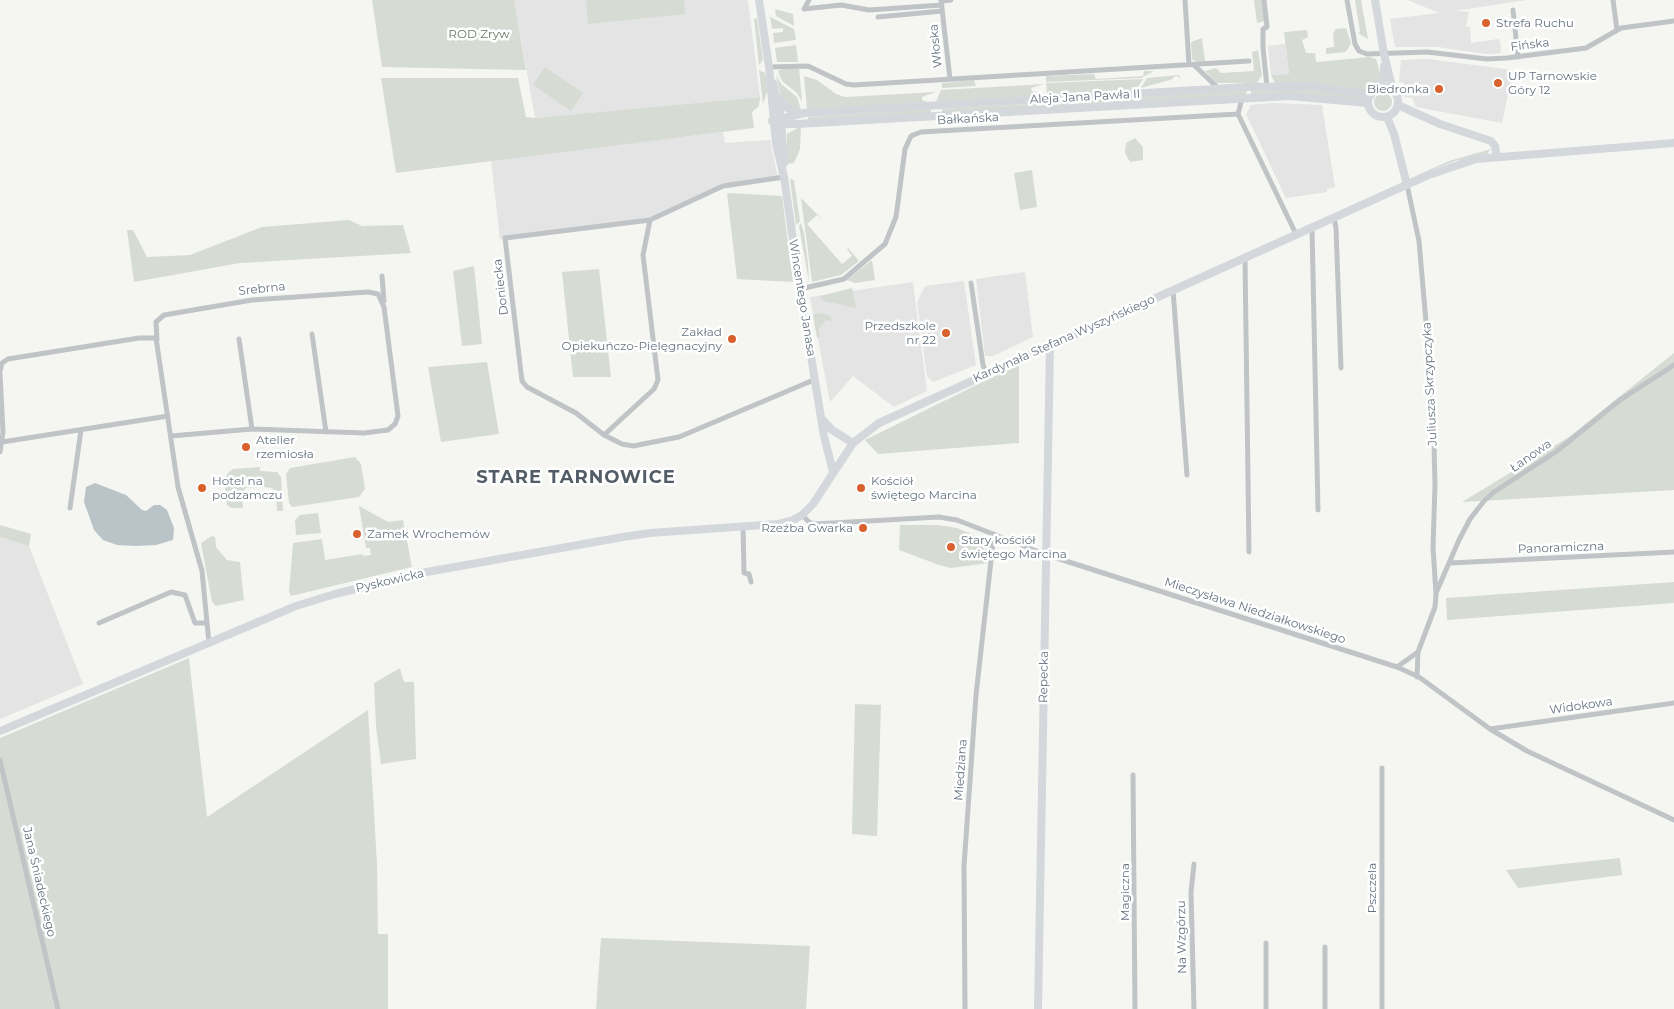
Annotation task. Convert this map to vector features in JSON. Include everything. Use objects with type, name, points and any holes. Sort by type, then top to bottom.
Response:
[{"type":"street","name":"Wincentego Janasa","points":[[759,0],[769,67],[772,121],[784,177],[800,288],[823,418],[824,436],[830,451],[833,472]]},
{"type":"street","name":"Włoska","points":[[808,0],[804,9],[842,5],[869,10],[951,0]]},
{"type":"street","points":[[1184,0],[1192,65],[1218,89]]},
{"type":"street","points":[[1264,0],[1267,27],[1262,30],[1267,86]]},
{"type":"street","name":"Fińska","points":[[1347,0],[1355,44],[1359,51],[1367,54],[1427,52],[1487,59],[1518,57],[1586,48],[1617,30],[1674,21]]},
{"type":"street","points":[[1376,0],[1384,54],[1398,104],[1396,110],[1387,117],[1374,114],[1369,99],[1384,77],[1384,54]]},
{"type":"street","points":[[1613,0],[1617,30]]},
{"type":"street","name":"Włoska","points":[[941,2],[950,79]]},
{"type":"street","points":[[1513,10],[1518,57]]},
{"type":"street","name":"Włoska","points":[[878,17],[942,11]]},
{"type":"street","points":[[769,67],[808,66],[850,84],[1249,61]]},
{"type":"street","name":"Wincentego Janasa","points":[[769,67],[777,96],[781,121],[784,177]]},
{"type":"street","name":"Aleja Jana Pawła II","points":[[781,121],[799,113],[1267,86],[1310,86],[1369,99]]},
{"type":"street","points":[[1377,89],[1383,88],[1393,91]]},
{"type":"street","points":[[777,96],[785,106],[799,113]]},
{"type":"street","name":"Aleja Jana Pawła II","points":[[772,121],[797,124],[1243,98],[1307,96],[1369,99]]},
{"type":"street","points":[[1243,98],[1238,114],[1296,234]]},
{"type":"street","points":[[1398,104],[1440,124],[1491,141],[1495,146],[1497,157]]},
{"type":"street","name":"Bałkańska","points":[[800,288],[844,279],[885,244],[896,217],[905,149],[911,136],[921,132],[1238,114]]},
{"type":"street","name":"Juliusza Skrzypczyka","points":[[1387,117],[1392,128],[1420,241],[1433,403],[1435,485],[1433,546],[1436,594],[1435,607],[1418,652],[1417,677]]},
{"type":"street","points":[[783,138],[788,129],[797,124]]},
{"type":"street","name":"Kardynała Stefana Wyszyńskiego","points":[[802,515],[813,504],[841,458],[853,443],[880,423],[1407,185],[1464,162],[1497,157],[1674,143]]},
{"type":"street","name":"Doniecka","points":[[784,177],[723,186],[650,220],[505,238],[522,382],[527,387],[576,413],[604,435],[622,444],[634,446],[671,439],[816,379]]},
{"type":"street","points":[[1334,218],[1336,228],[1341,368]]},
{"type":"street","points":[[604,435],[654,389],[658,380],[642,254],[650,220]]},
{"type":"street","points":[[1312,227],[1318,510]]},
{"type":"street","points":[[1245,258],[1248,552]]},
{"type":"street","points":[[171,436],[252,429],[381,432],[392,428],[398,416],[384,307],[382,276]]},
{"type":"street","points":[[971,283],[983,365],[987,374]]},
{"type":"street","points":[[1173,290],[1187,475]]},
{"type":"street","name":"Srebrna","points":[[209,643],[202,571],[181,503],[156,322],[164,315],[252,300],[368,292],[378,294],[384,307]]},
{"type":"street","points":[[312,334],[326,432]]},
{"type":"street","points":[[0,452],[3,418],[0,373],[2,363],[8,359],[139,338],[153,337],[157,340]]},
{"type":"street","points":[[239,339],[252,429]]},
{"type":"street","name":"Repecka","points":[[1038,1009],[1050,345]]},
{"type":"street","name":"Łanowa","points":[[1436,594],[1470,519],[1494,492],[1557,451],[1620,400],[1674,365]]},
{"type":"street","points":[[2,442],[168,416]]},
{"type":"street","points":[[823,418],[828,427],[853,443]]},
{"type":"street","points":[[70,508],[81,430]]},
{"type":"street","points":[[830,451],[836,457],[841,458]]},
{"type":"street","name":"Mieczysława Niedziałkowskiego","points":[[802,515],[809,522],[815,524],[939,517],[957,520],[1047,555],[1397,667],[1417,677],[1490,729],[1527,751],[1674,820]]},
{"type":"street","name":"Pyskowicka","points":[[0,731],[303,604],[404,576],[650,533],[784,523],[802,515]]},
{"type":"street","points":[[743,526],[744,573],[749,574],[751,582]]},
{"type":"street","name":"Miedziana","points":[[965,1009],[964,866],[977,686],[994,534]]},
{"type":"street","name":"Panoramiczna","points":[[1450,563],[1674,552]]},
{"type":"street","points":[[99,623],[171,592],[186,595],[195,623],[207,623]]},
{"type":"street","points":[[1397,667],[1418,652]]},
{"type":"street","name":"Widokowa","points":[[1490,729],[1674,703]]},
{"type":"street","name":"Jana Śniadeckiego","points":[[0,760],[58,1009]]},
{"type":"street","name":"Pszczela","points":[[1382,768],[1382,1009]]},
{"type":"street","name":"Magiczna","points":[[1133,775],[1135,1009]]},
{"type":"street","name":"Na Wzgórzu","points":[[1194,864],[1192,892],[1194,1009]]},
{"type":"street","points":[[1266,943],[1266,1009]]},
{"type":"street","points":[[1326,947],[1326,1009]]},
{"type":"shaded area","points":[[514,0],[748,0],[760,97],[535,118]]},
{"type":"shaded area","points":[[1408,0],[1527,0],[1454,11],[1469,12],[1466,27],[1470,27],[1471,43],[1498,39],[1500,41],[1501,53],[1485,54],[1438,47],[1395,47],[1390,19],[1439,13]]},
{"type":"shaded area","points":[[1285,44],[1289,74],[1271,75],[1268,46]]},
{"type":"shaded area","points":[[1427,59],[1513,70],[1502,123],[1416,107],[1412,98],[1402,96],[1404,83],[1399,82],[1401,60]]},
{"type":"shaded area","points":[[1273,103],[1322,105],[1335,187],[1327,189],[1327,192],[1286,198],[1246,114],[1251,105]]},
{"type":"shaded area","points":[[723,132],[725,143],[770,140],[778,178],[730,185],[650,220],[500,239],[491,160]]},
{"type":"shaded area","points":[[1025,272],[1033,337],[993,356],[985,356],[976,279]]},
{"type":"shaded area","name":"Przedszkole nr 22","points":[[964,281],[976,365],[933,382],[927,376],[917,302],[925,286]]},
{"type":"shaded area","points":[[913,282],[927,391],[894,407],[853,376],[830,402],[810,297]]},
{"type":"shaded area","points":[[95,483],[126,495],[142,510],[146,511],[154,505],[160,505],[167,510],[174,528],[173,540],[156,545],[136,546],[117,545],[103,540],[94,530],[84,502],[86,487]]},
{"type":"shaded area","points":[[0,537],[29,546],[83,684],[0,719]]},
{"type":"green space","name":"ROD Zryw","points":[[372,0],[514,0],[526,70],[382,67]]},
{"type":"green space","points":[[586,0],[684,0],[685,14],[588,24]]},
{"type":"green space","points":[[1254,0],[1263,0],[1264,21],[1262,22],[1257,23]]},
{"type":"green space","points":[[1355,0],[1361,0],[1368,39],[1358,33],[1360,32]]},
{"type":"green space","points":[[775,9],[793,14],[794,26],[776,16]]},
{"type":"green space","points":[[770,17],[794,29],[796,40],[774,43],[773,33],[783,32],[783,28],[772,29]]},
{"type":"green space","points":[[757,18],[763,60],[759,65],[754,19]]},
{"type":"green space","points":[[1346,28],[1351,43],[1348,49],[1345,52],[1326,54],[1326,48],[1334,47],[1333,33],[1336,29]]},
{"type":"green space","points":[[1307,30],[1308,37],[1302,40],[1306,53],[1315,53],[1316,62],[1370,57],[1376,59],[1381,76],[1376,87],[1367,92],[1275,83],[1271,75],[1289,74],[1284,32]]},
{"type":"green space","points":[[1202,38],[1205,62],[1198,63],[1192,59],[1191,42]]},
{"type":"green space","points":[[796,45],[798,62],[777,62],[775,48]]},
{"type":"green space","points":[[1258,50],[1262,75],[1257,83],[1216,83],[1205,71],[1216,68],[1221,73],[1254,71],[1252,52]]},
{"type":"green space","points":[[545,67],[583,93],[571,111],[533,85]]},
{"type":"green space","points":[[799,68],[802,102],[797,93],[782,81],[778,71]]},
{"type":"green space","points":[[759,70],[765,73],[768,89],[763,104]]},
{"type":"green space","points":[[1144,71],[1154,71],[1141,78],[1046,82],[1046,76],[1094,74],[1096,79],[1143,76]]},
{"type":"green space","points":[[776,75],[781,84],[797,97],[801,110],[789,107],[781,98]]},
{"type":"green space","points":[[1179,75],[1181,80],[1178,76],[1141,88],[1147,78]]},
{"type":"green space","points":[[804,76],[817,80],[836,94],[845,97],[936,92],[922,97],[922,100],[930,103],[807,109]]},
{"type":"green space","points":[[381,78],[518,78],[526,117],[535,118],[760,97],[759,106],[752,112],[754,128],[396,173]]},
{"type":"green space","points":[[1143,79],[1137,89],[1047,95],[1046,83]]},
{"type":"green space","points":[[974,80],[976,86],[942,88],[942,83]]},
{"type":"green space","points":[[1044,84],[1031,88],[1032,91],[1044,95],[936,102],[941,90]]},
{"type":"green space","points":[[1311,89],[1367,97],[1366,100],[1288,93],[1251,95],[1251,91]]},
{"type":"green space","points":[[1246,91],[1247,95],[1140,101],[1140,97]]},
{"type":"green space","points":[[1383,93],[1389,96],[1392,102],[1389,108],[1383,111],[1377,108],[1374,102],[1377,96]]},
{"type":"green space","points":[[1135,97],[1135,101],[1048,106],[1048,103]]},
{"type":"green space","points":[[1044,103],[1044,107],[942,113],[942,109]]},
{"type":"green space","points":[[931,109],[931,113],[808,120],[808,117]]},
{"type":"green space","points":[[801,126],[800,149],[794,163],[787,164],[787,134]]},
{"type":"green space","points":[[1135,138],[1143,147],[1143,160],[1130,162],[1125,153],[1126,143]]},
{"type":"green space","points":[[1491,149],[1487,154],[1455,161],[1413,177],[1449,161]]},
{"type":"green space","points":[[1032,170],[1037,207],[1020,210],[1014,173]]},
{"type":"green space","points":[[790,179],[794,180],[800,221],[796,225]]},
{"type":"green space","points":[[727,193],[782,196],[793,282],[737,279]]},
{"type":"green space","points":[[801,198],[823,220],[817,215],[807,224],[842,264],[852,256],[848,248],[859,261],[841,275],[812,282]]},
{"type":"green space","points":[[349,220],[362,226],[403,225],[411,253],[240,263],[134,282],[127,230],[133,230],[147,257],[190,255],[262,227]]},
{"type":"green space","points":[[801,223],[804,233],[809,282],[799,226]]},
{"type":"green space","points":[[872,260],[875,280],[855,283],[847,280]]},
{"type":"green space","points":[[474,266],[482,344],[462,346],[453,271]]},
{"type":"green space","points":[[599,269],[611,377],[573,377],[562,272]]},
{"type":"green space","points":[[852,288],[856,308],[824,301],[820,296]]},
{"type":"green space","points":[[820,313],[830,316],[832,321],[826,320],[818,330],[820,335],[817,338],[813,315]]},
{"type":"green space","points":[[1674,353],[1674,490],[1462,502],[1569,437]]},
{"type":"green space","points":[[487,362],[499,434],[441,442],[428,367]]},
{"type":"green space","points":[[1019,364],[1019,443],[878,454],[865,440]]},
{"type":"green space","points":[[355,457],[361,464],[365,489],[359,497],[292,507],[289,503],[286,474],[290,468]]},
{"type":"green space","points":[[260,467],[260,471],[277,472],[281,477],[283,511],[277,511],[276,492],[272,488],[264,487],[246,488],[242,493],[243,508],[231,508],[227,505],[224,480],[228,473],[233,469]]},
{"type":"green space","points":[[359,506],[388,522],[403,520],[412,567],[291,596],[289,591],[293,543],[322,539],[325,560],[363,554],[363,556],[371,555],[370,548],[366,548]]},
{"type":"green space","points":[[318,513],[321,533],[296,535],[295,520],[300,515]]},
{"type":"green space","points":[[0,525],[31,534],[29,546],[0,537]]},
{"type":"green space","points":[[900,525],[938,525],[957,528],[990,542],[988,563],[951,568],[899,550]]},
{"type":"green space","points":[[212,536],[215,537],[216,547],[227,560],[240,562],[244,600],[216,606],[212,602],[201,543]]},
{"type":"green space","points":[[1674,582],[1674,603],[1447,620],[1446,598]]},
{"type":"green space","points":[[189,658],[207,817],[368,710],[377,864],[378,934],[388,934],[388,1009],[0,1009],[0,738]]},
{"type":"green space","points":[[400,668],[404,682],[414,682],[416,759],[381,764],[376,727],[374,683]]},
{"type":"green space","points":[[855,704],[881,705],[877,836],[852,834]]},
{"type":"green space","points":[[1620,858],[1622,875],[1518,888],[1506,870]]},
{"type":"green space","points":[[601,938],[810,946],[806,1009],[596,1009]]},
{"type":"place","name":"Strefa Ruchu","points":[[1486,23]]},
{"type":"place","name":"UP Tarnowskie Góry 12","points":[[1498,83]]},
{"type":"place","name":"Biedronka","points":[[1439,89]]},
{"type":"place","name":"Przedszkole nr 22","points":[[946,333]]},
{"type":"place","name":"Zakład Opiekuńczo-Pielęgnacyjny","points":[[732,339]]},
{"type":"place","name":"Atelier rzemiosła","points":[[246,447]]},
{"type":"place","name":"Hotel na podzamczu","points":[[202,488]]},
{"type":"place","name":"Kościół świętego Marcina","points":[[861,488]]},
{"type":"place","name":"Rzeźba Gwarka","points":[[863,528]]},
{"type":"place","name":"Zamek Wrochemów","points":[[357,534]]},
{"type":"place","name":"Stary kościół świętego Marcina","points":[[951,547]]},
{"type":"district","name":"STARE TARNOWICE","points":[[576,478]]}]
